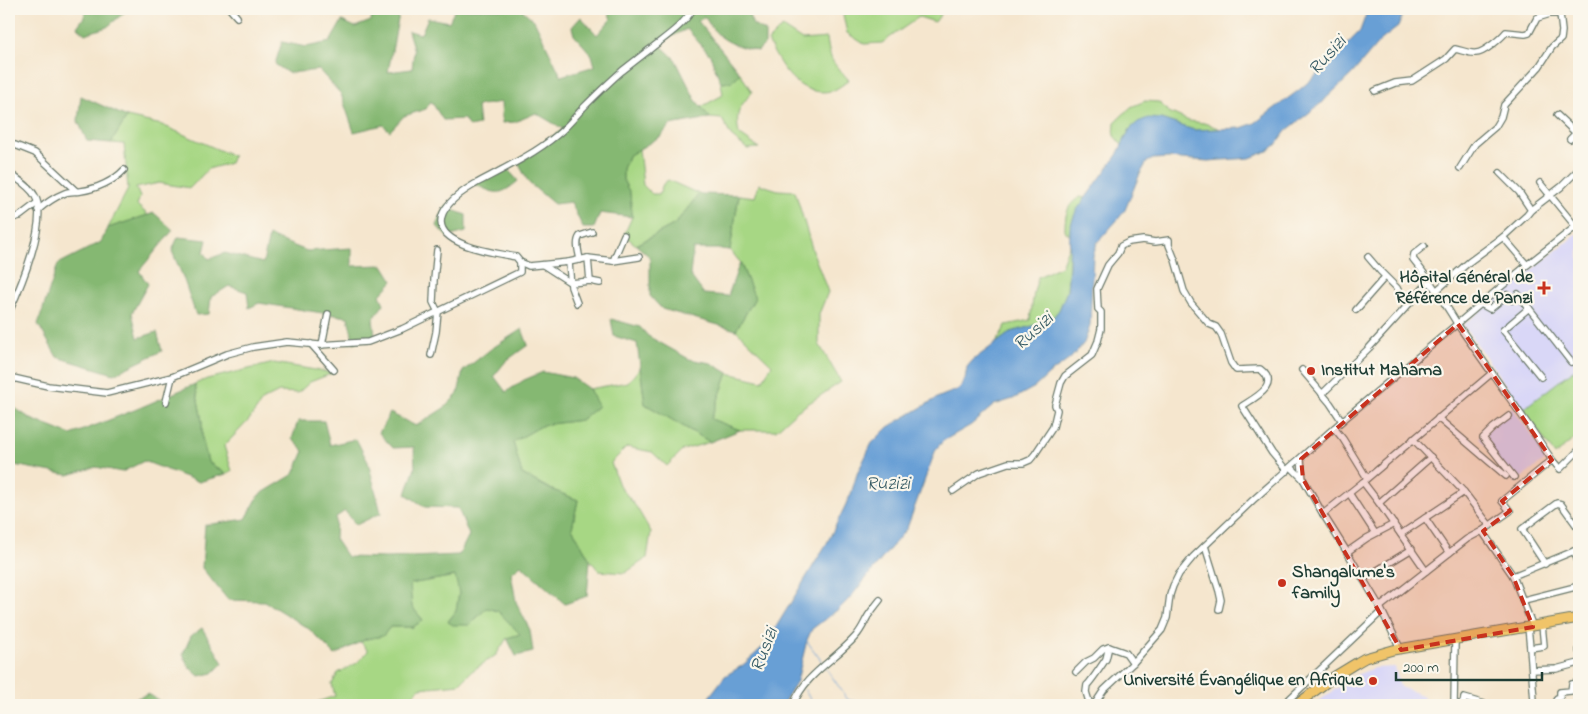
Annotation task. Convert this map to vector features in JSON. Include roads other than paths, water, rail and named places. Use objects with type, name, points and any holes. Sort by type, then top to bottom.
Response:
[{"type":"highway","points":[[1296,705],[1335,676],[1365,658],[1579,618]]},
{"type":"street","points":[[230,9],[237,17]]},
{"type":"street","points":[[639,257],[613,261],[588,258],[529,266],[520,262],[516,257],[478,249],[455,241],[442,228],[442,216],[454,199],[468,188],[527,156],[557,135],[610,81],[678,28],[693,9]]},
{"type":"street","points":[[1375,91],[1395,83],[1412,81],[1446,58],[1455,49],[1475,54],[1500,39],[1506,32],[1529,33],[1538,18],[1561,11],[1561,39],[1546,56],[1539,68],[1504,105],[1495,127],[1475,144],[1460,168]]},
{"type":"street","points":[[1557,116],[1578,133],[1570,139]]},
{"type":"street","points":[[15,144],[35,154],[76,191]]},
{"type":"street","points":[[1436,291],[1468,262],[1504,237],[1531,210],[1579,169]]},
{"type":"street","points":[[38,210],[50,200],[64,193],[82,191],[116,178],[124,170]]},
{"type":"street","points":[[9,173],[36,197],[38,210],[36,240],[20,288],[9,310]]},
{"type":"street","points":[[1500,173],[1519,192],[1531,210]]},
{"type":"street","points":[[1094,705],[1104,690],[1133,663],[1162,630],[1167,618],[1173,586],[1179,574],[1193,557],[1252,500],[1301,459],[1342,421],[1577,225],[1540,183]]},
{"type":"street","points":[[9,219],[20,216],[37,203]]},
{"type":"street","points":[[580,260],[578,239],[580,236],[592,232]]},
{"type":"street","points":[[613,261],[624,235]]},
{"type":"street","points":[[1504,237],[1527,265]]},
{"type":"street","points":[[953,491],[979,473],[1008,462],[1023,463],[1030,460],[1035,454],[1053,427],[1057,410],[1055,405],[1064,376],[1092,354],[1098,341],[1101,328],[1101,312],[1098,309],[1097,300],[1099,282],[1121,246],[1143,240],[1154,242],[1169,240],[1184,291],[1191,303],[1209,324],[1216,327],[1221,334],[1231,363],[1236,370],[1260,369],[1267,374],[1269,380],[1267,388],[1242,406],[1272,453],[1303,479]]},
{"type":"street","points":[[1424,246],[1414,254],[1413,259],[1427,276],[1429,282],[1447,305],[1458,324],[1552,460],[1560,470],[1578,453]]},
{"type":"street","points":[[431,355],[438,312],[433,302],[437,250]]},
{"type":"street","points":[[588,258],[590,281]]},
{"type":"street","points":[[1368,258],[1410,302]]},
{"type":"street","points":[[10,378],[48,386],[107,392],[172,377],[227,354],[253,347],[287,342],[322,344],[368,342],[402,329],[520,272],[520,262]]},
{"type":"street","points":[[569,262],[572,292],[577,303]]},
{"type":"street","points":[[543,265],[571,283],[600,282]]},
{"type":"street","points":[[1356,310],[1385,277]]},
{"type":"street","points":[[1322,394],[1369,348],[1429,282]]},
{"type":"street","points":[[1481,304],[1490,309],[1507,295],[1512,300],[1518,294],[1571,362]]},
{"type":"street","points":[[1529,308],[1503,330],[1542,377]]},
{"type":"street","points":[[322,344],[328,314]]},
{"type":"street","points":[[310,344],[334,370]]},
{"type":"street","points":[[1302,370],[1342,421]]},
{"type":"street","points":[[1323,514],[1492,373]]},
{"type":"street","points":[[166,402],[172,377]]},
{"type":"street","points":[[1509,416],[1483,438],[1514,478]]},
{"type":"street","points":[[1438,418],[1506,476]]},
{"type":"street","points":[[1334,428],[1343,439],[1379,503],[1426,571]]},
{"type":"street","points":[[1413,439],[1464,492],[1490,526]]},
{"type":"street","points":[[1379,503],[1431,457]]},
{"type":"street","points":[[1492,463],[1498,458]]},
{"type":"street","points":[[1301,459],[1303,479],[1363,579],[1401,650]]},
{"type":"street","points":[[1283,705],[1380,609],[1448,553],[1510,511],[1502,501],[1552,460]]},
{"type":"street","points":[[1401,534],[1464,492]]},
{"type":"street","points":[[1349,493],[1375,533]]},
{"type":"street","points":[[1545,564],[1522,529],[1557,502],[1561,504],[1579,528]]},
{"type":"street","points":[[1425,518],[1448,553]]},
{"type":"street","points":[[1347,552],[1375,533],[1394,524]]},
{"type":"street","points":[[1482,531],[1513,576],[1544,646],[1530,648]]},
{"type":"street","points":[[1205,546],[1220,591],[1221,600],[1218,609]]},
{"type":"street","points":[[1363,579],[1412,549]]},
{"type":"street","points":[[1513,576],[1576,550],[1579,564]]},
{"type":"street","points":[[1524,600],[1579,586]]},
{"type":"street","points":[[794,705],[799,692],[810,677],[858,634],[880,600]]},
{"type":"street","points":[[1534,626],[1530,648],[1534,701]]},
{"type":"street","points":[[1455,640],[1453,704],[1463,704],[1464,698],[1488,705]]},
{"type":"street","points":[[1076,672],[1103,649],[1109,647],[1126,653],[1133,663]]},
{"type":"street","points":[[1090,705],[1086,692],[1087,685],[1106,659],[1109,647]]},
{"type":"street","points":[[1532,670],[1556,669],[1579,664]]},
{"type":"street","points":[[1554,705],[1557,698],[1560,697],[1560,692],[1571,691],[1572,684],[1579,683]]},
{"type":"water","name":"Ruzizi","points":[[1368,9],[1405,9],[1398,27],[1380,41],[1352,74],[1320,104],[1286,131],[1276,145],[1268,151],[1250,158],[1208,161],[1168,158],[1153,159],[1147,162],[1125,210],[1097,243],[1093,256],[1090,326],[1084,343],[1070,359],[1035,387],[1013,399],[994,405],[971,425],[943,441],[936,449],[907,528],[850,598],[812,629],[807,640],[797,681],[782,705],[703,705],[725,676],[743,665],[765,645],[827,543],[851,494],[857,474],[872,443],[888,427],[939,397],[959,389],[965,379],[967,367],[973,360],[1011,332],[1050,321],[1059,310],[1067,291],[1070,227],[1076,211],[1117,155],[1130,129],[1138,122],[1148,118],[1161,119],[1194,130],[1241,128],[1255,123],[1319,73],[1360,31]]},
{"type":"waterway","points":[[806,640],[823,663]]},
{"type":"waterway","points":[[826,668],[848,700],[859,702],[861,705]]},
{"type":"waterway","points":[[805,690],[813,705]]},
{"type":"place","name":"Hôpital Général de Référence de Panzi","points":[[1544,288]]},
{"type":"place","name":"Institut Mahama","points":[[1311,371]]},
{"type":"place","name":"Shangalume's family","points":[[1282,583]]},
{"type":"place","name":"Université Évangélique en Afrique","points":[[1373,681]]},
{"type":"water label","name":"Rusizi","points":[[1328,56]]},
{"type":"water label","name":"Rusizi","points":[[1034,332]]},
{"type":"water label","name":"Rusizi","points":[[765,650]]}]
